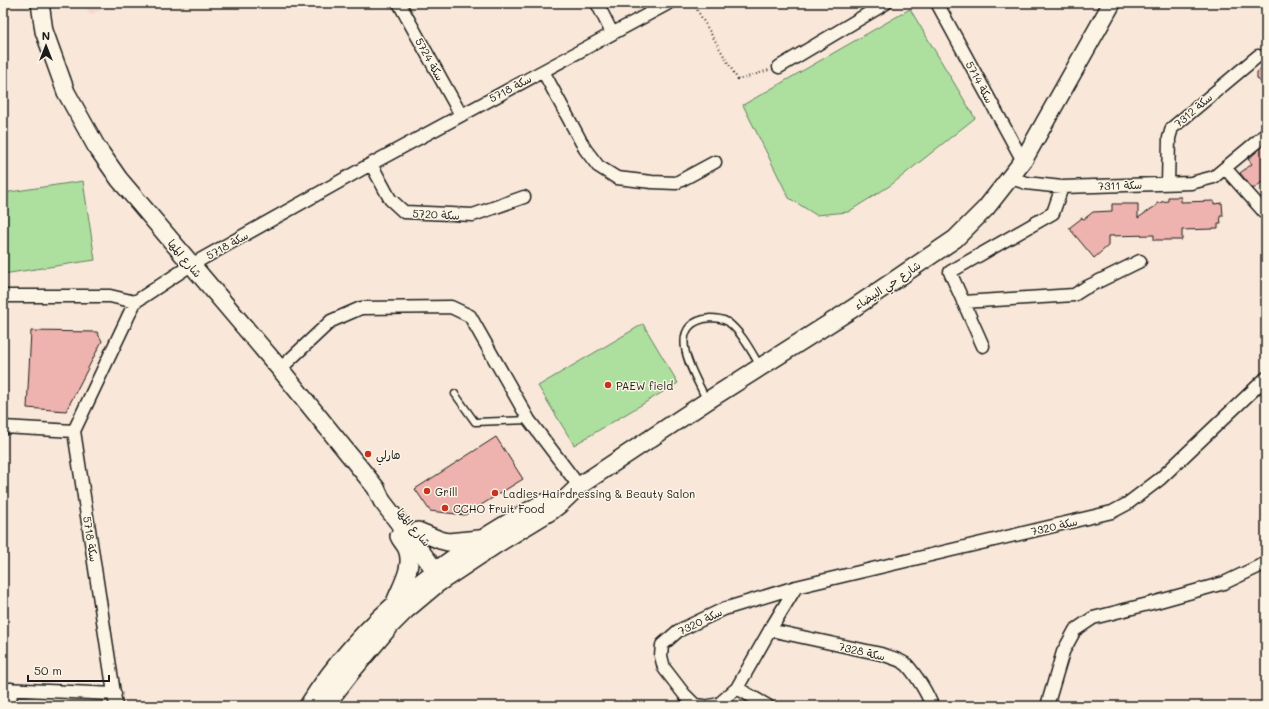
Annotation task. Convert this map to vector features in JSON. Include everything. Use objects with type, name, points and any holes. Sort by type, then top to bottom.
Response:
[{"type":"main road","name":"شارع المها","points":[[40,3],[44,31],[66,92],[96,146],[119,179],[280,368],[376,488],[394,502],[418,531],[439,557],[442,573]]},
{"type":"main road","name":"شارع حي البيضاء","points":[[579,486],[707,401],[852,309],[955,239],[986,208],[1023,161],[1111,4]]},
{"type":"main road","points":[[325,706],[390,626],[442,573],[481,539],[547,501],[579,486]]},
{"type":"main road","points":[[308,706],[341,661],[379,619],[411,590],[551,511],[579,486]]},
{"type":"main road","name":"شارع المها","points":[[376,488],[382,501],[432,566],[442,573]]},
{"type":"main road","points":[[395,604],[408,570],[409,562],[407,550],[398,533],[398,522]]},
{"type":"main road","points":[[418,531],[448,542],[481,539]]},
{"type":"street","name":"سكة 5724","points":[[399,3],[460,115]]},
{"type":"street","points":[[597,3],[612,33]]},
{"type":"street","name":"سكة 5718","points":[[135,302],[191,265],[371,164],[669,3]]},
{"type":"street","points":[[779,67],[886,3]]},
{"type":"street","name":"سكة 5714","points":[[937,3],[1023,161]]},
{"type":"street","name":"سكة 7312","points":[[1168,184],[1169,138],[1172,128],[1258,56]]},
{"type":"street","points":[[543,71],[585,149],[598,166],[617,178],[676,183],[715,162]]},
{"type":"street","name":"سكة 7311","points":[[1011,178],[1026,183],[1062,187],[1192,183],[1214,177],[1266,134]]},
{"type":"street","name":"سكة 5720","points":[[371,164],[390,199],[404,212],[473,215],[524,197]]},
{"type":"street","points":[[1225,168],[1266,214]]},
{"type":"street","points":[[982,346],[950,272],[1052,213],[1062,187]]},
{"type":"street","points":[[963,302],[1074,295],[1140,261]]},
{"type":"street","points":[[3,296],[110,296],[135,302],[74,431],[3,427]]},
{"type":"street","points":[[280,368],[332,321],[361,308],[451,307],[470,316],[528,420],[579,486]]},
{"type":"street","name":"سكة 7320","points":[[704,706],[695,705],[684,694],[664,668],[661,656],[662,645],[678,631],[724,609],[796,587],[1112,512],[1127,504],[1160,479],[1266,378]]},
{"type":"street","name":"سكة 5718","points":[[74,431],[115,700]]},
{"type":"street","points":[[1047,706],[1063,652],[1075,630],[1093,618],[1224,583],[1266,563]]},
{"type":"street","points":[[709,706],[719,704],[737,688],[796,587]]},
{"type":"street","name":"سكة 7328","points":[[770,630],[881,654],[896,659],[906,665],[928,695],[932,706]]},
{"type":"street","points":[[737,688],[768,706]]},
{"type":"street","points":[[10,706],[7,689],[115,700]]},
{"type":"lane","points":[[707,401],[685,348],[686,332],[693,323],[699,319],[713,318],[726,321],[744,340],[760,367]]},
{"type":"lane","points":[[455,394],[475,422],[528,420]]},
{"type":"path","points":[[693,3],[738,80],[779,67]]},
{"type":"shaded area","points":[[84,3],[116,3],[90,15]]},
{"type":"green space","points":[[910,9],[975,118],[891,185],[848,212],[816,215],[789,198],[743,105]]},
{"type":"green space","points":[[83,181],[95,260],[3,274],[3,193]]},
{"type":"green space","name":"PAEW field","points":[[643,324],[678,383],[574,445],[538,386]]},
{"type":"building","points":[[1266,64],[1266,88],[1257,78],[1257,72]]},
{"type":"building","points":[[1266,144],[1266,179],[1253,189],[1240,173],[1252,164],[1248,159]]},
{"type":"building","points":[[1168,197],[1181,197],[1181,202],[1214,201],[1214,204],[1222,203],[1223,216],[1220,216],[1221,223],[1218,223],[1218,228],[1213,229],[1182,230],[1182,240],[1154,240],[1154,235],[1108,236],[1108,246],[1094,258],[1069,228],[1093,212],[1112,211],[1112,204],[1138,204],[1138,218],[1157,205],[1157,203],[1168,201]]},
{"type":"building","points":[[31,331],[97,332],[102,341],[66,411],[27,408]]},
{"type":"building","points":[[496,437],[523,479],[465,515],[430,511],[415,489]]},
{"type":"place","name":"PAEW field","points":[[608,385]]},
{"type":"place","name":"هارلي","points":[[368,454]]},
{"type":"place","name":"Grill","points":[[427,491]]},
{"type":"place","name":"Ladies Hairdressing & Beauty Salon","points":[[495,493]]},
{"type":"place","name":"CCHO Fruit Food","points":[[445,508]]}]
